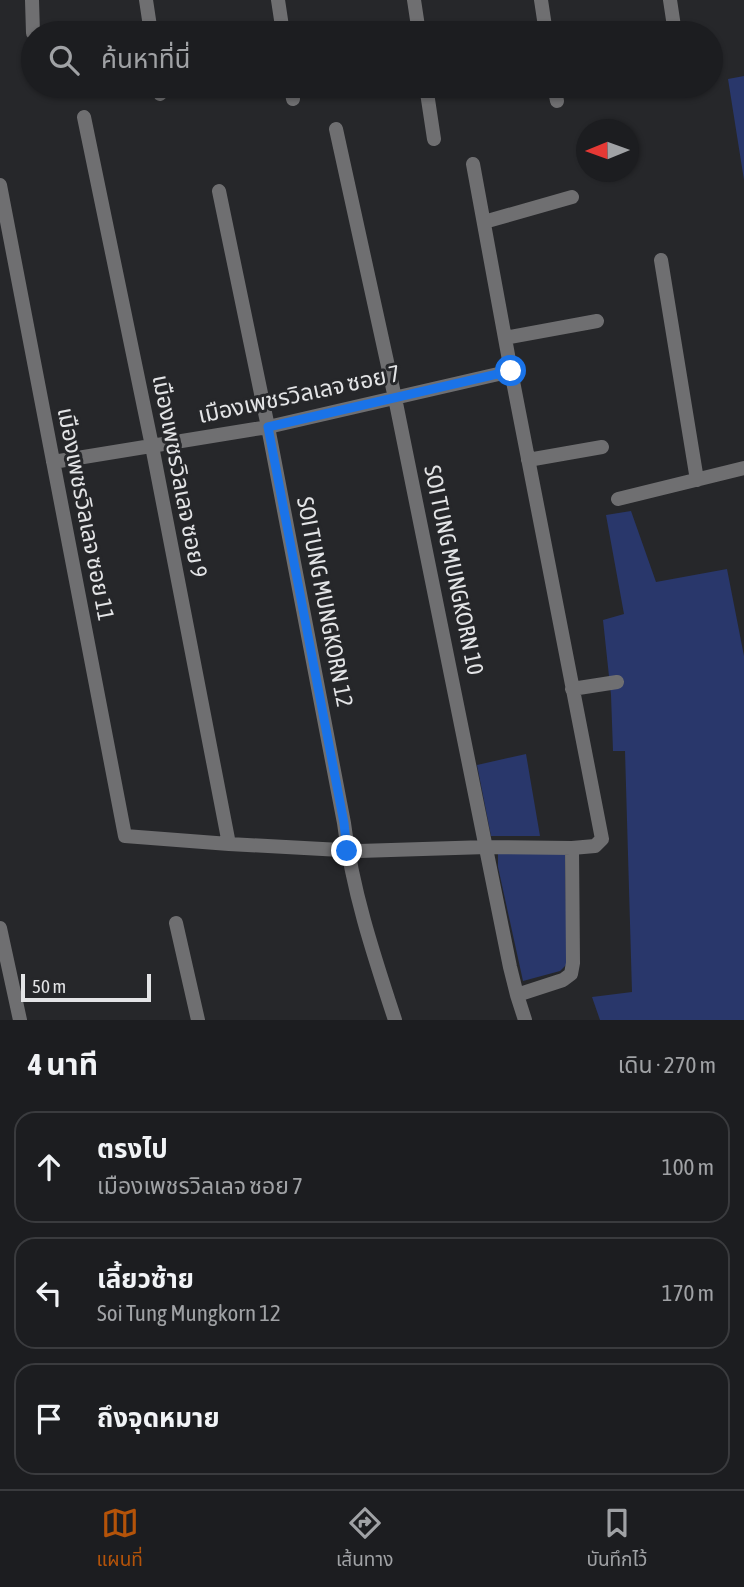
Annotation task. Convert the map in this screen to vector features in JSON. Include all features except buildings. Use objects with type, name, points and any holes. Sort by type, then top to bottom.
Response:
[{"type":"street","points":[[32,0],[33,21]]},
{"type":"street","points":[[146,0],[149,21]]},
{"type":"street","points":[[278,0],[281,21]]},
{"type":"street","points":[[414,0],[417,21]]},
{"type":"street","points":[[541,0],[544,21]]},
{"type":"street","points":[[670,0],[673,21]]},
{"type":"street","points":[[428,98],[434,139]]},
{"type":"street","name":"เมืองเพชรวิลเลจ ซอย 9","points":[[84,117],[152,446],[229,844]]},
{"type":"street","name":"SOI TUNG MUNGKORN 10","points":[[336,129],[395,398],[517,995],[525,1020]]},
{"type":"street","points":[[229,844],[347,851],[487,847],[572,848],[595,846],[602,839],[473,164]]},
{"type":"street","name":"เมืองเพชรวิลเลจ ซอย 11","points":[[0,185],[125,836],[229,844]]},
{"type":"street","name":"SOI TUNG MUNGKORN 12","points":[[219,191],[268,427],[344,823],[347,851],[360,906],[395,1020]]},
{"type":"street","points":[[484,222],[572,197]]},
{"type":"street","points":[[661,260],[697,480]]},
{"type":"street","points":[[505,338],[597,321]]},
{"type":"street","name":"เมืองเพชรวิลเลจ ซอย 7","points":[[53,462],[268,427],[511,371]]},
{"type":"street","points":[[528,460],[602,447]]},
{"type":"street","points":[[618,499],[744,468]]},
{"type":"street","points":[[572,689],[617,682]]},
{"type":"street","points":[[517,995],[563,981],[571,974],[572,848]]},
{"type":"street","points":[[176,923],[198,1020]]},
{"type":"street","points":[[0,928],[20,1020]]},
{"type":"shaded area","points":[[744,76],[744,180],[728,79]]},
{"type":"shaded area","points":[[631,511],[656,582],[727,569],[744,656],[744,1020],[600,1020],[592,997],[632,992],[625,751],[613,751],[611,695],[603,620],[624,614],[606,515]]},
{"type":"shaded area","points":[[526,754],[540,836],[491,836],[477,765]]},
{"type":"shaded area","points":[[498,853],[565,854],[567,964],[560,971],[523,981],[498,867]]},
{"type":"route","points":[[347,851],[344,823],[268,427],[511,371]]}]
